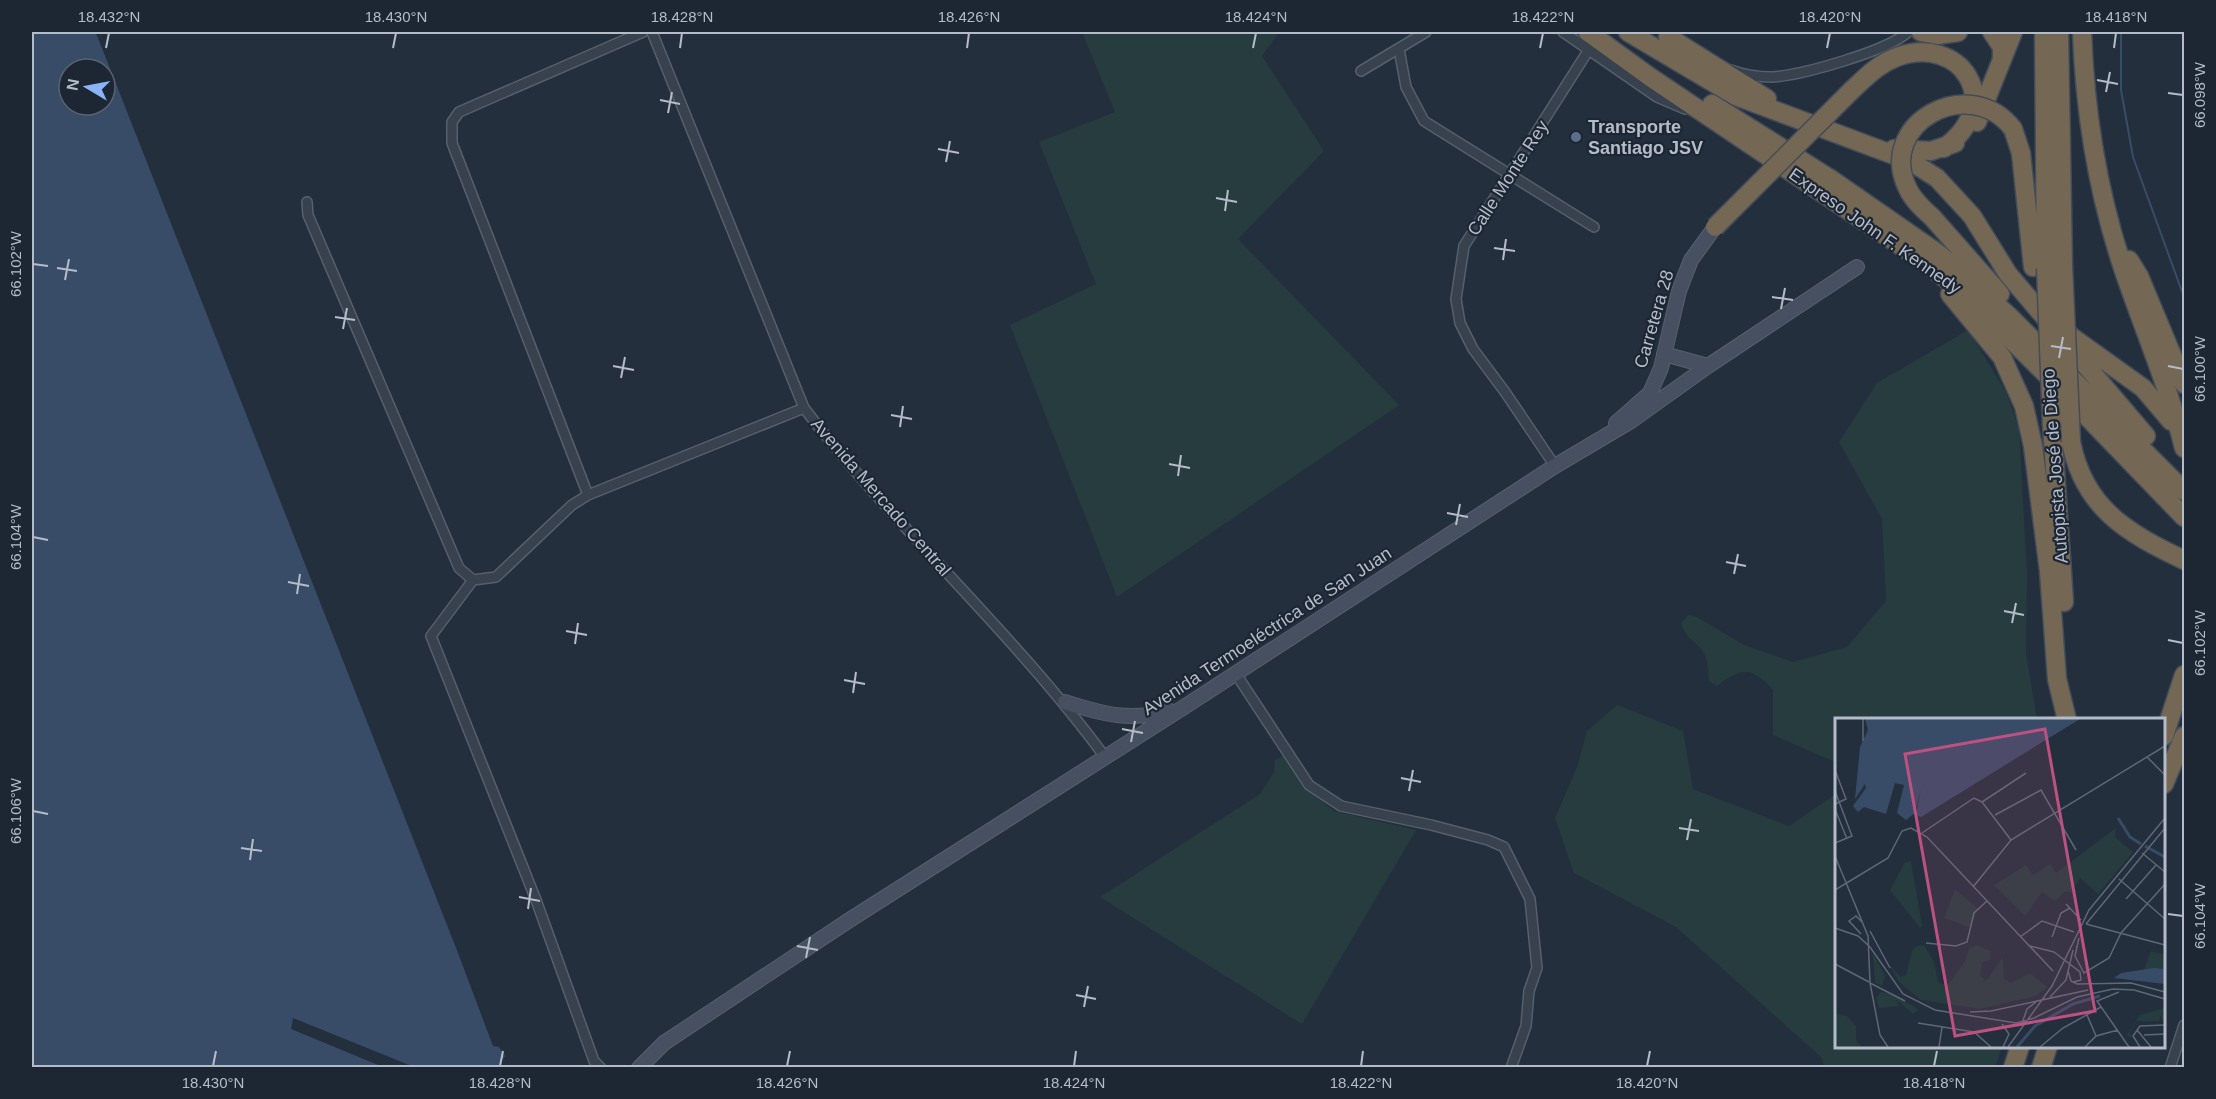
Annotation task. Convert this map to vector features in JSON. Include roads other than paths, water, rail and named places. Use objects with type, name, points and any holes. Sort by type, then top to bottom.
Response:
[{"type":"highway","name":"Expreso John F. Kennedy","points":[[1588,32],[1922,260],[1964,293],[2184,517]]},
{"type":"highway","name":"Expreso John F. Kennedy","points":[[1607,32],[1668,75],[1829,178],[1940,255],[2008,316],[2184,491]]},
{"type":"highway","points":[[1628,32],[1736,96],[1910,161],[1948,187],[1972,216],[2008,274],[2152,444],[2162,468]]},
{"type":"highway","points":[[1922,32],[1937,35],[1958,32]]},
{"type":"highway","points":[[1992,32],[2002,47],[2002,62]]},
{"type":"highway","points":[[1874,147],[1914,151],[1944,148],[1958,142],[1973,128],[2013,32]]},
{"type":"highway","name":"Autopista José de Diego","points":[[2044,32],[2049,365],[2070,718]]},
{"type":"highway","points":[[2047,267],[2059,32]]},
{"type":"highway","points":[[2082,32],[2087,113],[2100,184],[2114,238],[2183,441]]},
{"type":"highway","points":[[1663,34],[1764,96],[1793,118]]},
{"type":"highway","points":[[1715,227],[1852,90],[1879,66],[1905,54],[1930,54],[1957,63],[1966,73],[1971,86],[1974,107],[1968,125],[1959,137],[1944,148]]},
{"type":"highway","points":[[2008,316],[2000,294],[1914,199],[1902,171],[1902,152],[1914,128],[1941,108],[1964,104],[1996,112],[2013,129],[2021,153],[2047,267],[2071,442],[2084,485],[2109,514],[2137,536],[2184,560]]},
{"type":"highway","points":[[2114,238],[2139,276],[2184,384]]},
{"type":"highway","points":[[1922,260],[2002,357],[2024,406],[2033,446],[2049,571],[2057,679],[2069,718]]},
{"type":"highway","points":[[2043,316],[2143,388],[2161,406],[2183,441]]},
{"type":"highway","points":[[2165,730],[2184,675]]},
{"type":"highway","points":[[2165,779],[2184,736]]},
{"type":"highway","points":[[2013,1068],[2020,1048]]},
{"type":"highway","points":[[2041,1068],[2048,1048]]},
{"type":"street","points":[[588,495],[452,143],[452,122],[459,112],[643,32]]},
{"type":"street","name":"Avenida Mercado Central","points":[[652,32],[804,408],[844,460],[1065,702],[1105,757]]},
{"type":"street","points":[[1361,70],[1426,32]]},
{"type":"street","points":[[1563,32],[1657,97],[1720,124]]},
{"type":"street","points":[[1663,34],[1738,72],[1771,77],[1801,72],[1865,53],[1899,40],[1908,32]]},
{"type":"street","points":[[1399,49],[1406,87],[1424,121],[1594,227]]},
{"type":"street","name":"Calle Monte Rey","points":[[1555,466],[1473,349],[1460,323],[1456,299],[1464,246],[1588,51]]},
{"type":"street","points":[[307,202],[308,215],[459,568],[473,580],[496,578],[572,505],[588,495],[804,408]]},
{"type":"street","name":"Carretera 28","points":[[1596,440],[1650,393],[1664,354],[1679,291],[1691,260],[1715,227]]},
{"type":"street","name":"Avenida Termoeléctrica de San Juan","points":[[639,1068],[674,1037],[846,922],[1236,674],[1555,466],[1596,440],[1631,422],[1708,366],[1857,267]]},
{"type":"street","points":[[1664,354],[1708,366]]},
{"type":"street","points":[[473,580],[431,636],[536,900],[594,1061],[601,1068]]},
{"type":"street","points":[[1236,674],[1309,785],[1341,806],[1431,825],[1488,840],[1504,847],[1522,878],[1530,899],[1537,968],[1529,991],[1526,1026],[1510,1068]]},
{"type":"street","points":[[1065,702],[1100,714],[1121,717],[1145,717],[1181,709]]},
{"type":"street","points":[[2170,1068],[2184,1024]]},
{"type":"water","points":[[32,32],[95,32],[98,38],[105,57],[57,57],[57,117],[117,117],[117,86],[493,1046],[499,1047],[505,1056],[498,1067],[414,1067],[293,1018],[291,1029],[383,1067],[32,1067]]},
{"type":"waterway","points":[[2121,32],[2121,90],[2133,157],[2184,297]]},
{"type":"place","name":"Transporte Santiago JSV","points":[[1576,137]]}]
